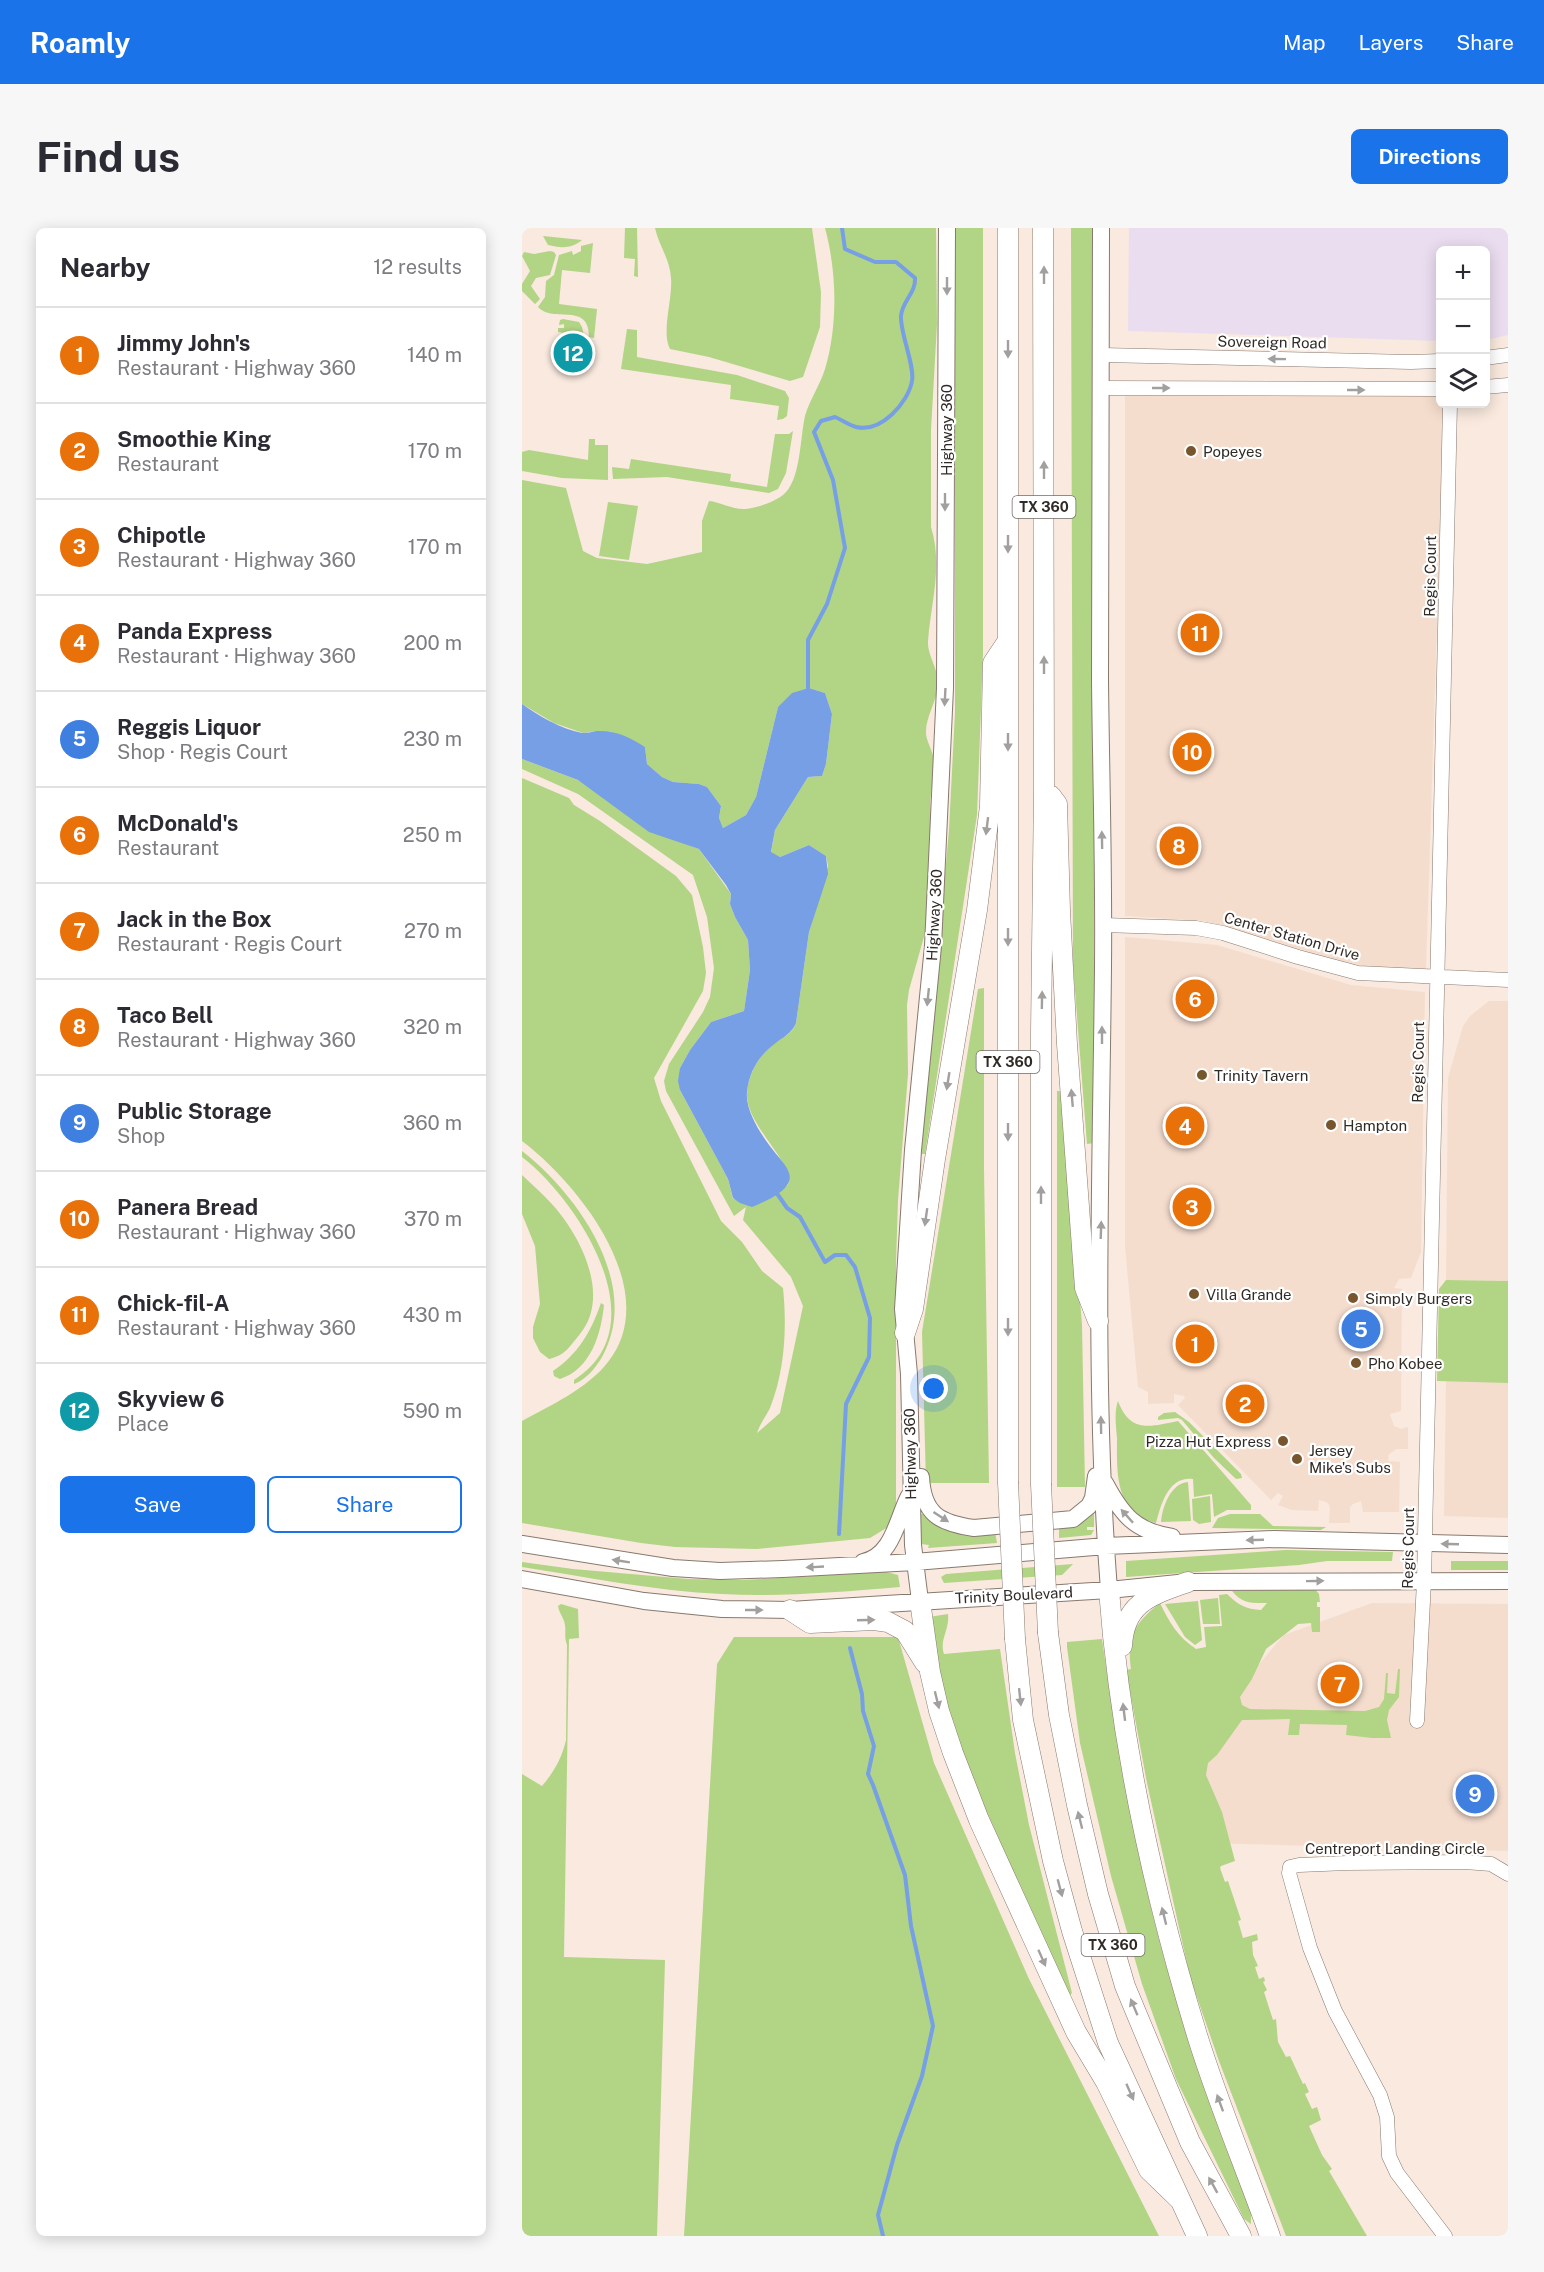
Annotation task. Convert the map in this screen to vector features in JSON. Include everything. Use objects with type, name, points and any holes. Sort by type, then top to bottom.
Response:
[{"type":"highway","name":"TX 360","points":[[1008,228],[1008,1482],[1015,1639],[1023,1720],[1053,1861],[1072,1931],[1108,2043],[1197,2236]]},
{"type":"highway","name":"TX 360","points":[[1043,228],[1044,787],[1041,1033],[1041,1484],[1048,1633],[1059,1715],[1077,1805],[1098,1894],[1125,1986],[1190,2142],[1241,2236]]},
{"type":"highway","points":[[905,1334],[913,1309],[935,1159],[977,910],[990,806],[993,663],[1007,642]]},
{"type":"highway","points":[[1044,787],[1057,804],[1067,1044],[1085,1288],[1098,1321]]},
{"type":"highway","points":[[1120,1682],[1122,1638],[1130,1614],[1148,1597],[1188,1582]]},
{"type":"highway","points":[[1109,1590],[1127,1743],[1140,1811],[1178,1968],[1213,2082],[1270,2236]]},
{"type":"highway","points":[[920,1601],[930,1672],[953,1754],[979,1820],[1076,2032],[1106,2082],[1149,2170],[1179,2199]]},
{"type":"highway","points":[[790,1610],[810,1623],[874,1620],[888,1622],[905,1631],[930,1672]]},
{"type":"main road","name":"Highway 360","points":[[920,1601],[915,1562],[909,1374],[903,1309],[913,1150],[933,946],[945,688],[947,228]]},
{"type":"main road","points":[[1101,228],[1100,681],[1103,925],[1098,1321],[1101,1452],[1109,1590]]},
{"type":"main road","points":[[909,1428],[916,1440],[919,1452],[923,1500],[938,1517],[961,1526],[974,1528],[1063,1521],[1081,1514],[1093,1498],[1101,1452]]},
{"type":"main road","points":[[1103,1480],[1123,1512],[1143,1529],[1153,1534],[1200,1542]]},
{"type":"main road","points":[[845,1566],[869,1561],[882,1553],[898,1527],[901,1512],[911,1492]]},
{"type":"main road","points":[[522,1544],[674,1568],[731,1570],[915,1562],[1106,1546],[1274,1539],[1508,1545]]},
{"type":"main road","name":"Trinity Boulevard","points":[[522,1579],[664,1603],[722,1609],[790,1610],[1109,1590],[1188,1582],[1508,1581]]},
{"type":"street","name":"Sovereign Road","points":[[1102,355],[1436,361]]},
{"type":"street","points":[[1490,357],[1508,355]]},
{"type":"street","points":[[1490,387],[1508,385]]},
{"type":"street","points":[[1102,388],[1436,389]]},
{"type":"street","name":"Regis Court","points":[[1417,1721],[1424,1581],[1450,408]]},
{"type":"street","name":"Center Station Drive","points":[[1103,925],[1196,928],[1223,933],[1358,973],[1508,980]]},
{"type":"street","name":"Centreport Landing Circle","points":[[1445,2236],[1397,2173],[1389,2156],[1387,2117],[1380,2095],[1335,2011],[1310,1948],[1289,1873],[1290,1867],[1347,1863],[1465,1862],[1491,1864],[1508,1874]]},
{"type":"shaded area","points":[[1129,228],[1508,228],[1508,335],[1490,339],[1490,246],[1436,246],[1436,341],[1128,331]]},
{"type":"shaded area","points":[[1125,396],[1436,396],[1436,408],[1444,408],[1426,969],[1369,967],[1329,958],[1204,921],[1125,916]]},
{"type":"shaded area","points":[[1125,937],[1217,945],[1351,985],[1425,992],[1421,1252],[1411,1278],[1399,1279],[1394,1288],[1402,1289],[1401,1411],[1390,1414],[1394,1426],[1401,1429],[1408,1427],[1408,1449],[1397,1449],[1389,1454],[1388,1461],[1400,1462],[1399,1512],[1363,1512],[1361,1501],[1350,1507],[1350,1523],[1329,1523],[1330,1507],[1323,1501],[1319,1500],[1318,1511],[1292,1510],[1278,1505],[1283,1496],[1278,1493],[1271,1500],[1178,1405],[1185,1398],[1184,1396],[1174,1394],[1174,1403],[1148,1404],[1148,1392],[1138,1387],[1125,1246]]},
{"type":"shaded area","points":[[1489,1001],[1508,1001],[1508,1281],[1446,1280],[1448,1078],[1463,1026],[1470,1016]]},
{"type":"shaded area","points":[[1446,1380],[1508,1383],[1508,1518],[1444,1516]]},
{"type":"shaded area","points":[[1372,1603],[1508,1604],[1508,1851],[1201,1843],[1182,1790],[1236,1691],[1284,1635]]},
{"type":"green space","points":[[625,228],[637,228],[638,277],[634,276],[635,259],[624,258]]},
{"type":"green space","points":[[655,228],[812,228],[821,292],[820,327],[803,377],[790,381],[709,357],[670,349],[667,324],[671,286],[670,271]]},
{"type":"green space","points":[[825,228],[936,228],[937,324],[931,430],[931,527],[936,570],[928,641],[938,688],[926,727],[934,760],[930,808],[934,818],[927,926],[907,1005],[908,1074],[898,1200],[896,1263],[896,1511],[888,1527],[870,1538],[757,1549],[675,1547],[522,1523],[522,1421],[568,1396],[590,1380],[608,1362],[623,1334],[626,1304],[620,1272],[607,1241],[589,1211],[567,1184],[522,1141],[522,778],[569,798],[574,805],[676,876],[692,895],[706,973],[703,991],[654,1078],[661,1101],[721,1221],[742,1242],[762,1271],[783,1288],[785,1333],[782,1364],[770,1408],[757,1433],[780,1413],[803,1306],[791,1277],[743,1220],[746,1207],[734,1216],[666,1091],[664,1081],[669,1064],[703,1012],[710,997],[714,968],[707,917],[693,875],[578,794],[522,769],[522,759],[578,780],[680,842],[699,849],[731,894],[730,904],[748,940],[750,970],[744,1011],[711,1022],[680,1068],[680,1090],[728,1179],[733,1199],[777,1194],[788,1185],[788,1176],[778,1155],[754,1118],[749,1106],[748,1086],[752,1071],[760,1058],[790,1032],[796,1023],[809,932],[828,866],[826,856],[809,845],[780,857],[771,853],[775,830],[808,777],[822,776],[826,764],[832,714],[825,693],[809,688],[778,707],[756,797],[746,815],[723,828],[719,818],[721,806],[707,787],[699,784],[673,782],[662,777],[647,764],[645,747],[597,731],[583,733],[554,723],[522,704],[522,480],[566,488],[583,551],[597,558],[647,564],[702,552],[702,521],[709,501],[745,509],[765,504],[783,495],[789,488],[797,469],[805,416],[825,369],[832,335],[834,281]]},
{"type":"green space","points":[[955,228],[983,228],[983,654],[977,815],[925,1154],[920,1154],[949,830],[955,712]]},
{"type":"green space","points":[[1071,228],[1094,228],[1094,1143],[1087,1144],[1073,965]]},
{"type":"green space","points":[[543,236],[582,240],[570,246],[557,247],[548,245]]},
{"type":"green space","points":[[593,243],[590,273],[562,270],[559,304],[597,309],[594,338],[589,337],[587,326],[577,316],[553,314],[538,307],[545,297],[546,281],[554,275],[559,255],[572,251],[573,255],[581,251],[581,246]]},
{"type":"green space","points":[[550,251],[556,255],[550,275],[536,278],[531,286],[540,299],[535,304],[522,291],[522,284],[530,271],[522,256],[524,252],[534,254]]},
{"type":"green space","points":[[560,320],[579,322],[584,336],[558,332],[558,328],[564,328],[564,324],[559,325]]},
{"type":"green space","points":[[627,329],[637,330],[637,357],[737,375],[785,391],[789,398],[787,416],[777,420],[779,406],[730,399],[731,385],[621,369]]},
{"type":"green space","points":[[793,431],[786,473],[778,489],[769,493],[667,477],[613,479],[612,467],[629,469],[631,459],[731,474],[730,481],[767,487],[775,434],[789,434]]},
{"type":"green space","points":[[589,439],[595,439],[595,445],[608,445],[608,480],[562,478],[522,471],[522,452],[529,450],[588,460]]},
{"type":"green space","points":[[608,502],[638,506],[629,560],[599,556]]},
{"type":"green space","points":[[984,988],[984,1170],[989,1483],[926,1483],[922,1332],[978,989]]},
{"type":"green space","points":[[1057,1091],[1063,1091],[1082,1325],[1085,1487],[1057,1487]]},
{"type":"green space","points":[[522,1151],[563,1190],[581,1214],[608,1268],[614,1296],[613,1324],[600,1361],[588,1375],[574,1384],[574,1380],[599,1357],[610,1328],[610,1297],[601,1264],[586,1232],[566,1202],[522,1157]]},
{"type":"green space","points":[[522,1175],[549,1201],[571,1229],[588,1264],[592,1283],[593,1301],[589,1318],[580,1334],[567,1350],[549,1359],[540,1352],[533,1338],[533,1327],[540,1304],[535,1246],[522,1214]]},
{"type":"green space","points":[[1446,1280],[1508,1281],[1508,1383],[1437,1381],[1439,1289]]},
{"type":"green space","points":[[601,1303],[604,1305],[597,1339],[587,1359],[571,1374],[560,1379],[554,1376],[553,1371],[583,1342]]},
{"type":"green space","points":[[1118,1401],[1128,1418],[1135,1423],[1149,1426],[1178,1421],[1251,1505],[1251,1510],[1227,1510],[1214,1517],[1212,1494],[1194,1497],[1193,1479],[1184,1479],[1177,1482],[1167,1493],[1156,1523],[1142,1518],[1132,1510],[1125,1500],[1118,1477],[1116,1410]]},
{"type":"green space","points":[[1175,1412],[1189,1422],[1241,1474],[1242,1478],[1236,1479],[1214,1458],[1182,1420],[1178,1418],[1158,1420],[1158,1417],[1164,1413]]},
{"type":"green space","points":[[1188,1482],[1191,1521],[1161,1522],[1163,1510],[1172,1491],[1182,1483]]},
{"type":"green space","points":[[1210,1496],[1211,1522],[1199,1524],[1193,1520],[1192,1499]]},
{"type":"green space","points":[[1094,1509],[1094,1527],[1087,1527],[1087,1530],[1094,1530],[1091,1535],[1059,1538],[1059,1529],[1076,1524]]},
{"type":"green space","points":[[920,1514],[924,1514],[941,1527],[957,1532],[995,1532],[997,1543],[928,1548],[929,1545],[921,1544]]},
{"type":"green space","points":[[1230,1514],[1260,1514],[1273,1526],[1326,1527],[1321,1530],[1212,1528],[1218,1518]]},
{"type":"green space","points":[[1286,1550],[1393,1552],[1392,1561],[1327,1561],[1126,1577],[1126,1561]]},
{"type":"green space","points":[[1451,1561],[1508,1561],[1508,1570],[1451,1570]]},
{"type":"green space","points":[[522,1562],[688,1579],[744,1580],[886,1572],[898,1575],[900,1587],[789,1594],[744,1595],[697,1592],[646,1587],[522,1567]]},
{"type":"green space","points":[[1073,1564],[1062,1575],[944,1583],[941,1577],[946,1574]]},
{"type":"green space","points":[[1315,1589],[1319,1594],[1320,1602],[1317,1602],[1317,1607],[1320,1607],[1320,1632],[1312,1632],[1311,1623],[1298,1624],[1266,1649],[1252,1679],[1240,1697],[1242,1705],[1250,1709],[1365,1711],[1379,1707],[1384,1699],[1386,1673],[1388,1673],[1387,1693],[1395,1694],[1398,1669],[1400,1669],[1399,1697],[1389,1710],[1387,1720],[1391,1738],[1346,1735],[1347,1725],[1300,1724],[1299,1735],[1288,1735],[1290,1719],[1242,1720],[1217,1755],[1208,1763],[1206,1775],[1222,1812],[1235,1861],[1220,1868],[1225,1882],[1228,1881],[1241,1920],[1238,1921],[1243,1938],[1257,1934],[1258,1940],[1252,1942],[1253,1955],[1258,1966],[1255,1967],[1259,1979],[1264,1977],[1263,1982],[1267,1990],[1264,1992],[1273,2020],[1276,2019],[1278,2042],[1286,2057],[1290,2056],[1303,2084],[1305,2083],[1309,2092],[1305,2094],[1312,2109],[1317,2107],[1321,2120],[1309,2126],[1322,2155],[1332,2169],[1329,2171],[1367,2236],[1286,2236],[1219,2061],[1190,1977],[1147,1783],[1126,1670],[1131,1669],[1130,1647],[1135,1631],[1145,1617],[1160,1603],[1175,1629],[1196,1649],[1206,1647],[1204,1627],[1222,1626],[1219,1595],[1227,1594],[1242,1606],[1261,1610],[1267,1603],[1248,1602],[1232,1591]]},
{"type":"green space","points":[[1218,1598],[1220,1624],[1203,1624],[1200,1600]]},
{"type":"green space","points":[[1198,1601],[1202,1640],[1195,1645],[1185,1637],[1165,1604]]},
{"type":"green space","points":[[561,1604],[578,1609],[579,1638],[569,1639],[564,1957],[665,1960],[657,2236],[522,2236],[522,1774],[542,1786],[557,1765],[566,1740],[567,1645],[564,1622],[558,1606]]},
{"type":"green space","points":[[948,1614],[948,1625],[943,1644],[944,1654],[1000,1649],[1015,1753],[1029,1825],[1072,1993],[1070,1995],[1065,1990],[1019,1897],[947,1713],[929,1617]]},
{"type":"green space","points":[[734,1637],[898,1637],[934,1763],[1029,1979],[1159,2236],[684,2236],[717,1664]]},
{"type":"green space","points":[[1102,1639],[1123,1773],[1150,1905],[1183,2020],[1251,2212],[1251,2224],[1244,2219],[1176,2079],[1142,1984],[1111,1876],[1080,1743],[1067,1647],[1067,1642]]},
{"type":"water","points":[[809,688],[825,693],[832,714],[826,764],[822,776],[808,777],[775,830],[771,852],[780,857],[809,845],[826,856],[828,874],[809,932],[796,1023],[790,1032],[761,1058],[748,1084],[747,1099],[751,1115],[764,1138],[786,1167],[790,1179],[783,1190],[752,1207],[733,1198],[728,1179],[680,1090],[678,1081],[680,1068],[690,1050],[711,1022],[744,1011],[750,970],[748,940],[730,904],[731,894],[699,849],[649,832],[578,780],[522,759],[522,704],[566,728],[582,733],[610,732],[639,743],[645,747],[647,764],[662,777],[673,782],[699,784],[707,787],[721,806],[719,818],[723,828],[746,815],[756,797],[778,707],[792,693]]},
{"type":"waterway","points":[[808,692],[808,640],[827,604],[845,548],[833,480],[814,432],[821,421],[835,417],[856,427],[865,428],[884,421],[899,407],[912,381],[901,316],[915,278],[896,262],[875,262],[845,249],[842,228]]},
{"type":"waterway","points":[[776,1192],[787,1208],[800,1217],[825,1262],[835,1255],[846,1255],[855,1267],[870,1318],[869,1357],[846,1404],[839,1534]]},
{"type":"waterway","points":[[850,1648],[862,1694],[863,1711],[874,1746],[868,1774],[905,1875],[911,1926],[933,2026],[922,2076],[897,2145],[878,2215],[883,2236]]},
{"type":"place","name":"Skyview 6","points":[[573,353]]},
{"type":"place","name":"Popeyes","points":[[1191,451]]},
{"type":"place","name":"Chick-fil-A","points":[[1200,633]]},
{"type":"place","name":"Panera Bread","points":[[1192,752]]},
{"type":"place","name":"Taco Bell","points":[[1179,846]]},
{"type":"place","name":"McDonald's","points":[[1195,999]]},
{"type":"place","name":"Trinity Tavern","points":[[1202,1075]]},
{"type":"place","name":"Hampton","points":[[1331,1125]]},
{"type":"place","name":"Panda Express","points":[[1185,1126]]},
{"type":"place","name":"Chipotle","points":[[1192,1207]]},
{"type":"place","name":"Villa Grande","points":[[1194,1294]]},
{"type":"place","name":"Simply Burgers","points":[[1353,1298]]},
{"type":"place","name":"Reggis Liquor","points":[[1361,1329]]},
{"type":"place","name":"Jimmy John's","points":[[1195,1344]]},
{"type":"place","name":"Pho Kobee","points":[[1356,1363]]},
{"type":"place","name":"Smoothie King","points":[[1245,1404]]},
{"type":"place","name":"Pizza Hut Express","points":[[1283,1441]]},
{"type":"place","name":"Jersey Mike's Subs","points":[[1297,1459]]},
{"type":"place","name":"Jack in the Box","points":[[1340,1684]]},
{"type":"place","name":"Public Storage","points":[[1475,1794]]}]
